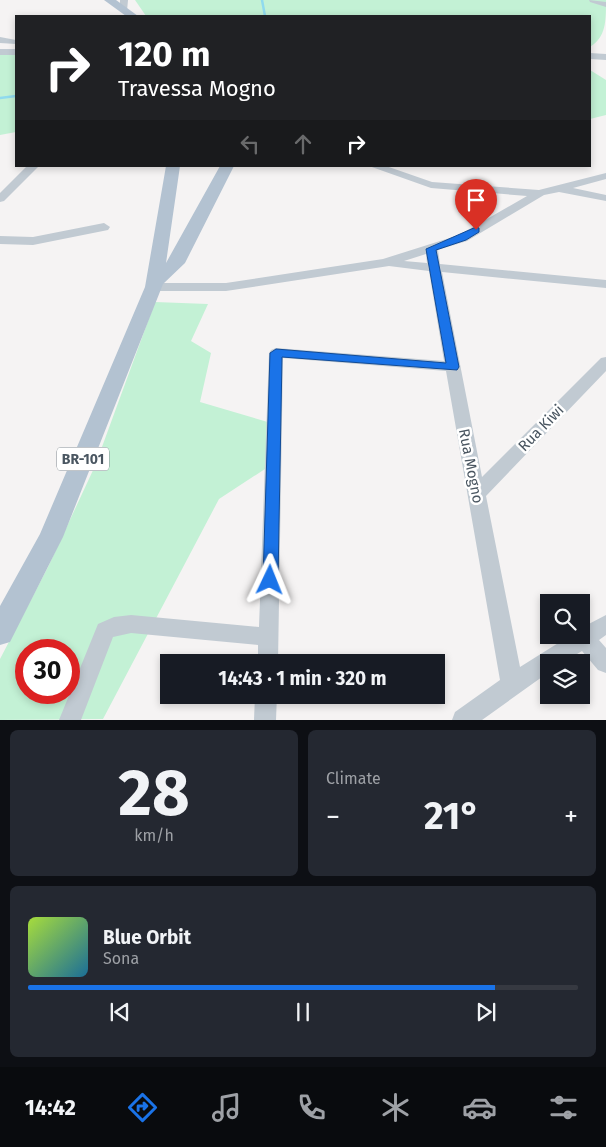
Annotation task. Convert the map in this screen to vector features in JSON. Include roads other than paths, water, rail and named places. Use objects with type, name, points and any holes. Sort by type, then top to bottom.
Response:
[{"type":"main road","points":[[108,0],[124,4],[133,15]]},
{"type":"main road","points":[[108,0],[114,15]]},
{"type":"main road","name":"BR-101","points":[[0,634],[51,537],[155,284],[169,182],[174,167]]},
{"type":"main road","points":[[155,284],[176,263],[226,167]]},
{"type":"street","points":[[593,0],[606,4]]},
{"type":"street","points":[[0,33],[8,41]]},
{"type":"street","points":[[0,52],[15,52]]},
{"type":"street","points":[[591,56],[606,57]]},
{"type":"street","points":[[0,199],[33,167]]},
{"type":"street","points":[[381,167],[431,185],[540,193]]},
{"type":"street","points":[[155,284],[226,288],[385,263],[463,238],[540,193],[606,176]]},
{"type":"street","points":[[559,188],[606,198]]},
{"type":"street","points":[[0,240],[40,240],[104,227]]},
{"type":"street","name":"Rua Mogno","points":[[431,249],[436,267],[512,684]]},
{"type":"street","points":[[385,263],[606,284]]},
{"type":"street","points":[[268,654],[276,353],[453,367]]},
{"type":"street","name":"Rua Kiwi","points":[[476,494],[606,362]]},
{"type":"street","points":[[70,720],[104,632],[108,628],[121,624],[131,624],[269,637]]},
{"type":"street","points":[[590,635],[606,624]]},
{"type":"street","points":[[463,720],[512,684],[576,644]]},
{"type":"street","points":[[589,644],[606,662]]},
{"type":"street","points":[[265,720],[266,704]]},
{"type":"waterway","points":[[262,0],[265,15]]},
{"type":"waterway","points":[[0,98],[15,96]]}]
